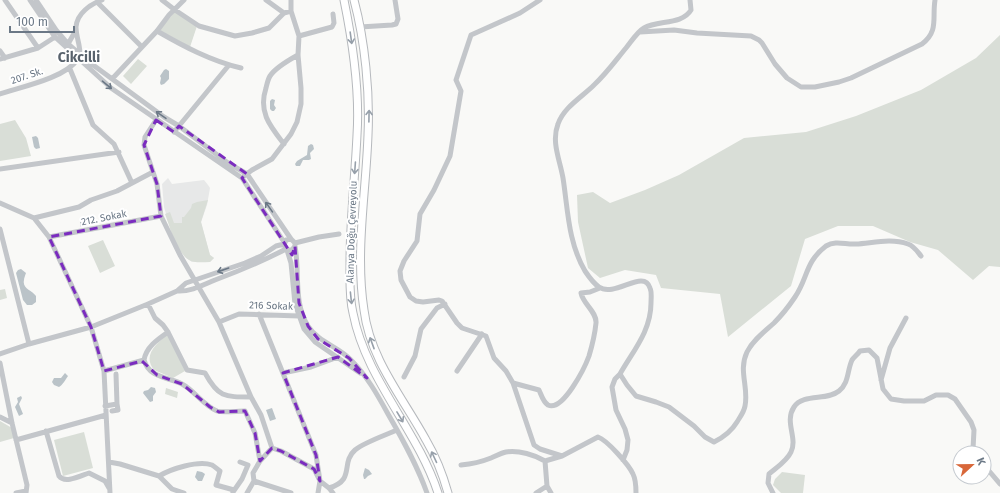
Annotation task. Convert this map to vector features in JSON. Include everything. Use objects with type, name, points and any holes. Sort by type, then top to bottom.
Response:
[{"type":"highway","name":"Alanya Doğu Çevreyolu","points":[[344,0],[354,58],[358,110],[350,248],[350,293],[352,313],[364,353],[426,462],[438,493]]},
{"type":"highway","name":"Alanya Doğu Çevreyolu","points":[[354,0],[360,27],[369,108],[361,256],[364,311],[368,331],[374,348],[392,384],[427,441],[444,477],[448,493]]},
{"type":"street","points":[[4,0],[38,48]]},
{"type":"street","points":[[30,0],[55,37],[78,60],[111,88],[242,178],[287,250],[291,262],[294,304],[304,328],[315,342],[367,378]]},
{"type":"street","points":[[36,0],[56,30],[68,44],[89,62],[228,163],[246,174],[294,243],[297,255],[299,303],[308,326],[318,338],[349,358],[367,378],[407,446],[427,493]]},
{"type":"street","points":[[162,0],[199,26],[235,36],[269,28],[284,13],[291,11]]},
{"type":"street","points":[[112,79],[184,0]]},
{"type":"street","points":[[266,0],[284,13]]},
{"type":"street","points":[[242,178],[246,174],[272,159],[284,144],[297,122],[301,104],[298,55],[299,36],[291,11],[291,0]]},
{"type":"street","points":[[360,27],[396,24],[398,19],[395,0]]},
{"type":"street","points":[[540,0],[520,13],[471,35],[456,80],[461,91],[450,156],[434,190],[420,214],[417,242],[404,261],[400,271],[401,280],[410,297],[416,301],[423,302],[438,300],[442,301],[462,328],[486,336],[494,358],[506,371],[513,383],[534,445],[540,449],[562,456]]},
{"type":"street","points":[[623,460],[627,450],[628,440],[616,410],[612,387],[615,379],[620,374],[640,341],[648,323],[651,313],[650,288],[646,282],[639,280],[618,289],[606,290],[600,288],[588,275],[574,246],[571,235],[563,176],[555,142],[555,134],[565,112],[595,84],[643,29],[685,17],[690,10],[690,0]]},
{"type":"street","points":[[640,32],[674,30],[697,33],[751,36],[762,43],[775,64],[787,78],[801,87],[809,88],[851,78],[922,44],[930,37],[934,28],[935,0]]},
{"type":"street","points":[[78,60],[80,53],[76,30],[77,22],[83,12],[96,1],[142,46]]},
{"type":"street","points":[[299,36],[332,27],[334,23],[333,14]]},
{"type":"street","points":[[68,44],[76,30]]},
{"type":"street","points":[[157,30],[179,44],[229,65],[241,68]]},
{"type":"street","points":[[0,51],[2,58],[38,48],[55,37]]},
{"type":"street","points":[[284,144],[268,123],[264,114],[263,95],[270,76],[298,55]]},
{"type":"street","name":"207. Sk.","points":[[0,94],[54,77],[70,69],[78,60]]},
{"type":"street","points":[[174,132],[229,65]]},
{"type":"street","points":[[70,69],[93,125],[114,144],[132,183]]},
{"type":"street","points":[[156,120],[144,141],[146,153],[157,184],[161,216],[180,255],[219,322],[251,397],[261,414],[272,448]]},
{"type":"street","points":[[0,169],[119,152]]},
{"type":"street","points":[[34,218],[79,207],[91,200],[117,191],[152,172]]},
{"type":"street","points":[[0,203],[34,218],[49,238],[91,327],[104,371],[110,492]]},
{"type":"street","name":"212. Sokak","points":[[49,238],[161,216]]},
{"type":"street","points":[[0,229],[29,344]]},
{"type":"street","points":[[0,354],[29,344],[91,327],[177,291],[186,283],[261,256],[276,246],[284,243],[288,239],[294,243],[339,234]]},
{"type":"street","points":[[620,374],[636,396],[669,407],[714,442],[726,436],[731,431],[745,406],[742,370],[746,353],[755,340],[775,322],[792,302],[801,287],[808,267],[814,257],[826,246],[835,243],[851,244],[889,241],[910,244],[920,256]]},
{"type":"street","points":[[177,291],[184,292],[287,250],[292,250],[294,243]]},
{"type":"street","points":[[513,383],[539,390],[545,403],[550,406],[555,406],[560,402],[579,379],[589,356],[596,323],[596,316],[587,306],[581,293],[590,292],[600,288]]},
{"type":"street","points":[[148,304],[155,318],[168,332],[187,370],[205,372],[212,385],[218,392],[227,395],[251,397]]},
{"type":"street","points":[[404,377],[415,356],[421,329],[437,308],[445,304]]},
{"type":"street","name":"216 Sokak","points":[[219,322],[239,314],[299,316]]},
{"type":"street","points":[[259,314],[316,455],[320,481],[318,493]]},
{"type":"street","points":[[881,381],[890,348],[906,318]]},
{"type":"street","points":[[104,371],[144,360],[150,347],[168,332]]},
{"type":"street","points":[[457,371],[482,334]]},
{"type":"street","points":[[773,493],[768,483],[769,474],[791,453],[793,442],[789,421],[793,407],[801,401],[832,395],[839,391],[846,383],[852,360],[860,351],[869,350],[877,358],[883,389],[891,399],[904,401],[924,401],[936,395],[948,395],[955,399],[974,430],[974,445]]},
{"type":"street","points":[[283,373],[311,367],[338,357]]},
{"type":"street","points":[[144,360],[148,368],[157,375],[182,384],[210,407],[219,412],[245,411],[255,433],[260,461]]},
{"type":"street","points":[[0,363],[12,423],[27,485],[26,492],[16,493]]},
{"type":"street","points":[[112,411],[118,410],[116,374]]},
{"type":"street","points":[[105,406],[117,404]]},
{"type":"street","points":[[16,440],[106,415]]},
{"type":"street","points":[[0,418],[12,423]]},
{"type":"street","points":[[272,448],[281,450],[314,469],[320,481],[331,491],[344,480],[350,458],[356,449],[397,430]]},
{"type":"street","points":[[46,431],[61,479],[66,480],[89,473],[105,481],[110,492]]},
{"type":"street","points":[[461,465],[482,461],[506,452],[519,452],[537,456],[545,461],[562,456],[598,437],[606,442],[632,472],[635,478],[636,493]]},
{"type":"street","points":[[247,493],[254,481],[253,473],[260,461],[272,448]]},
{"type":"street","points":[[545,461],[547,486],[551,493]]},
{"type":"street","points":[[109,462],[159,476],[172,489],[184,493]]},
{"type":"street","points":[[159,476],[166,472],[197,464],[212,465],[220,471],[216,485],[233,492],[248,465],[240,462]]},
{"type":"street","points":[[992,474],[1000,484]]},
{"type":"street","points":[[254,481],[291,493]]},
{"type":"street","points":[[536,493],[547,486]]},
{"type":"highlighted area","points":[[156,120],[174,132],[179,126],[247,174],[242,178],[292,255],[295,246],[299,303],[308,326],[318,339],[349,358],[367,378],[338,357],[283,373],[316,455],[320,481],[314,469],[281,451],[272,448],[260,461],[255,433],[245,411],[219,412],[210,407],[182,384],[157,375],[142,361],[104,371],[91,327],[49,237],[161,216],[157,184],[144,145]]},
{"type":"shaded area","points":[[175,12],[197,26],[190,47],[159,30]]},
{"type":"shaded area","points":[[1000,35],[1000,267],[989,266],[973,280],[938,250],[910,242],[873,226],[838,226],[805,239],[791,286],[728,337],[720,294],[661,288],[656,275],[625,270],[600,278],[588,268],[578,222],[577,195],[593,192],[610,203],[679,175],[744,138],[806,132],[856,116],[921,90],[976,58]]},
{"type":"shaded area","points":[[138,59],[147,66],[131,84],[123,76]]},
{"type":"shaded area","points":[[166,69],[169,71],[169,79],[161,85],[160,76]]},
{"type":"shaded area","points":[[272,99],[275,100],[274,105],[276,108],[274,111],[270,109],[270,101]]},
{"type":"shaded area","points":[[15,120],[26,138],[31,156],[0,161],[0,124]]},
{"type":"shaded area","points":[[36,136],[38,138],[40,148],[36,149],[34,147],[32,137]]},
{"type":"shaded area","points":[[311,144],[313,145],[314,149],[310,153],[311,159],[303,160],[300,166],[296,166],[295,164],[297,161],[307,155],[308,146]]},
{"type":"shaded area","points":[[168,178],[172,184],[204,180],[210,188],[207,205],[201,222],[210,255],[214,258],[210,262],[192,262],[185,257],[172,234],[164,207],[162,184]]},
{"type":"shaded area","points":[[208,200],[201,222],[210,255],[214,258],[210,262],[193,262],[186,258],[178,247],[165,214],[170,212],[174,223],[182,223],[182,217],[184,217],[191,208],[192,204]]},
{"type":"shaded area","points":[[90,220],[91,225],[81,227],[80,222]]},
{"type":"shaded area","points":[[103,240],[115,266],[100,273],[88,246]]},
{"type":"shaded area","points":[[21,269],[26,273],[24,285],[36,296],[36,302],[32,305],[27,305],[23,300],[16,273]]},
{"type":"shaded area","points":[[5,289],[7,298],[0,300],[0,290]]},
{"type":"shaded area","points":[[168,334],[185,371],[173,378],[154,370],[150,359],[152,350],[159,341]]},
{"type":"shaded area","points":[[65,373],[68,376],[61,385],[59,387],[54,385],[52,382],[54,378],[61,378]]},
{"type":"shaded area","points":[[151,387],[155,388],[156,392],[153,396],[153,401],[150,402],[143,393]]},
{"type":"shaded area","points":[[166,388],[178,392],[177,398],[165,394]]},
{"type":"shaded area","points":[[21,396],[22,398],[19,404],[23,414],[19,416],[15,407],[18,402],[17,398]]},
{"type":"shaded area","points":[[272,408],[276,419],[270,421],[266,410]]},
{"type":"shaded area","points":[[0,421],[12,428],[14,438],[0,442]]},
{"type":"shaded area","points":[[84,432],[93,468],[63,476],[54,440]]},
{"type":"shaded area","points":[[365,468],[372,474],[364,479],[363,475]]},
{"type":"shaded area","points":[[197,471],[205,474],[202,481],[198,481],[195,477]]},
{"type":"shaded area","points":[[782,472],[805,475],[803,493],[781,493],[773,485],[775,479]]},
{"type":"district","name":"Cikcilli","points":[[79,57]]}]
